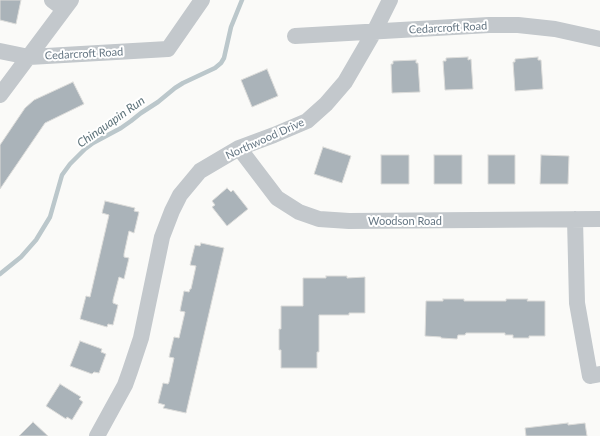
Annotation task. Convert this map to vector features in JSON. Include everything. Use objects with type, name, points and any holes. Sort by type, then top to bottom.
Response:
[{"type":"street","name":"Cedarcroft Road","points":[[0,51],[29,57],[168,49],[202,0]]},
{"type":"street","name":"Northwood Drive","points":[[97,436],[125,384],[141,338],[162,237],[180,195],[200,171],[239,148],[307,121],[326,104],[345,82],[374,32],[390,0]]},
{"type":"street","points":[[0,95],[29,57],[62,3]]},
{"type":"street","name":"Cedarcroft Road","points":[[295,36],[489,25],[518,25],[555,29],[600,39]]},
{"type":"street","name":"Woodson Road","points":[[239,148],[277,198],[299,212],[319,219],[349,221],[600,219]]},
{"type":"street","points":[[575,219],[577,303],[590,376],[600,374]]},
{"type":"building","points":[[0,0],[21,0],[16,24],[0,20]]},
{"type":"building","points":[[468,57],[468,60],[471,59],[473,89],[445,90],[443,61],[446,61],[446,58]]},
{"type":"building","points":[[538,57],[538,60],[541,60],[543,89],[515,91],[513,62],[515,62],[515,59]]},
{"type":"building","points":[[416,60],[416,63],[418,63],[420,92],[392,93],[391,64],[393,64],[393,61]]},
{"type":"building","points":[[267,69],[278,96],[252,107],[241,80]]},
{"type":"building","points":[[73,82],[84,104],[45,123],[0,189],[0,145],[25,108],[34,100]]},
{"type":"building","points":[[323,147],[351,156],[342,183],[314,174]]},
{"type":"building","points":[[381,155],[409,155],[409,184],[381,184]]},
{"type":"building","points":[[434,155],[462,155],[462,184],[434,184]]},
{"type":"building","points":[[488,155],[515,155],[515,184],[488,184]]},
{"type":"building","points":[[541,155],[569,156],[568,184],[540,184]]},
{"type":"building","points":[[227,188],[231,192],[233,190],[248,209],[227,226],[212,207],[215,205],[212,201]]},
{"type":"building","points":[[105,201],[135,208],[134,211],[139,212],[134,233],[129,231],[124,257],[129,258],[124,279],[119,277],[113,300],[113,303],[118,305],[113,325],[108,324],[107,327],[80,319],[86,296],[90,297],[109,215],[102,213]]},
{"type":"building","points":[[201,243],[224,248],[186,413],[163,408],[165,405],[158,403],[163,383],[168,384],[169,382],[174,358],[169,357],[174,337],[179,338],[185,312],[180,311],[184,291],[189,292],[191,289],[196,266],[190,265],[195,245],[200,246]]},
{"type":"building","points":[[326,276],[347,276],[347,278],[365,277],[365,313],[349,313],[349,315],[319,315],[319,352],[317,352],[317,368],[281,368],[279,329],[281,329],[281,306],[303,306],[303,278],[326,278]]},
{"type":"building","points":[[443,299],[464,299],[464,301],[506,301],[506,299],[528,299],[527,301],[545,301],[545,336],[513,338],[513,335],[505,335],[505,333],[466,333],[465,335],[458,335],[457,339],[425,336],[426,301],[443,301]]},
{"type":"building","points":[[80,341],[102,349],[101,352],[106,354],[99,373],[94,372],[92,374],[70,366]]},
{"type":"building","points":[[60,384],[81,397],[79,399],[83,402],[72,420],[67,417],[66,419],[46,406]]},
{"type":"building","points":[[33,422],[48,436],[19,436]]},
{"type":"building","points":[[568,423],[568,425],[585,423],[587,436],[526,436],[525,428]]},
{"type":"waterway","name":"Chinquapin Run","points":[[0,274],[21,257],[36,240],[50,217],[62,175],[70,164],[85,149],[121,128],[175,88],[215,68],[221,63],[224,58],[231,27],[242,0]]}]
